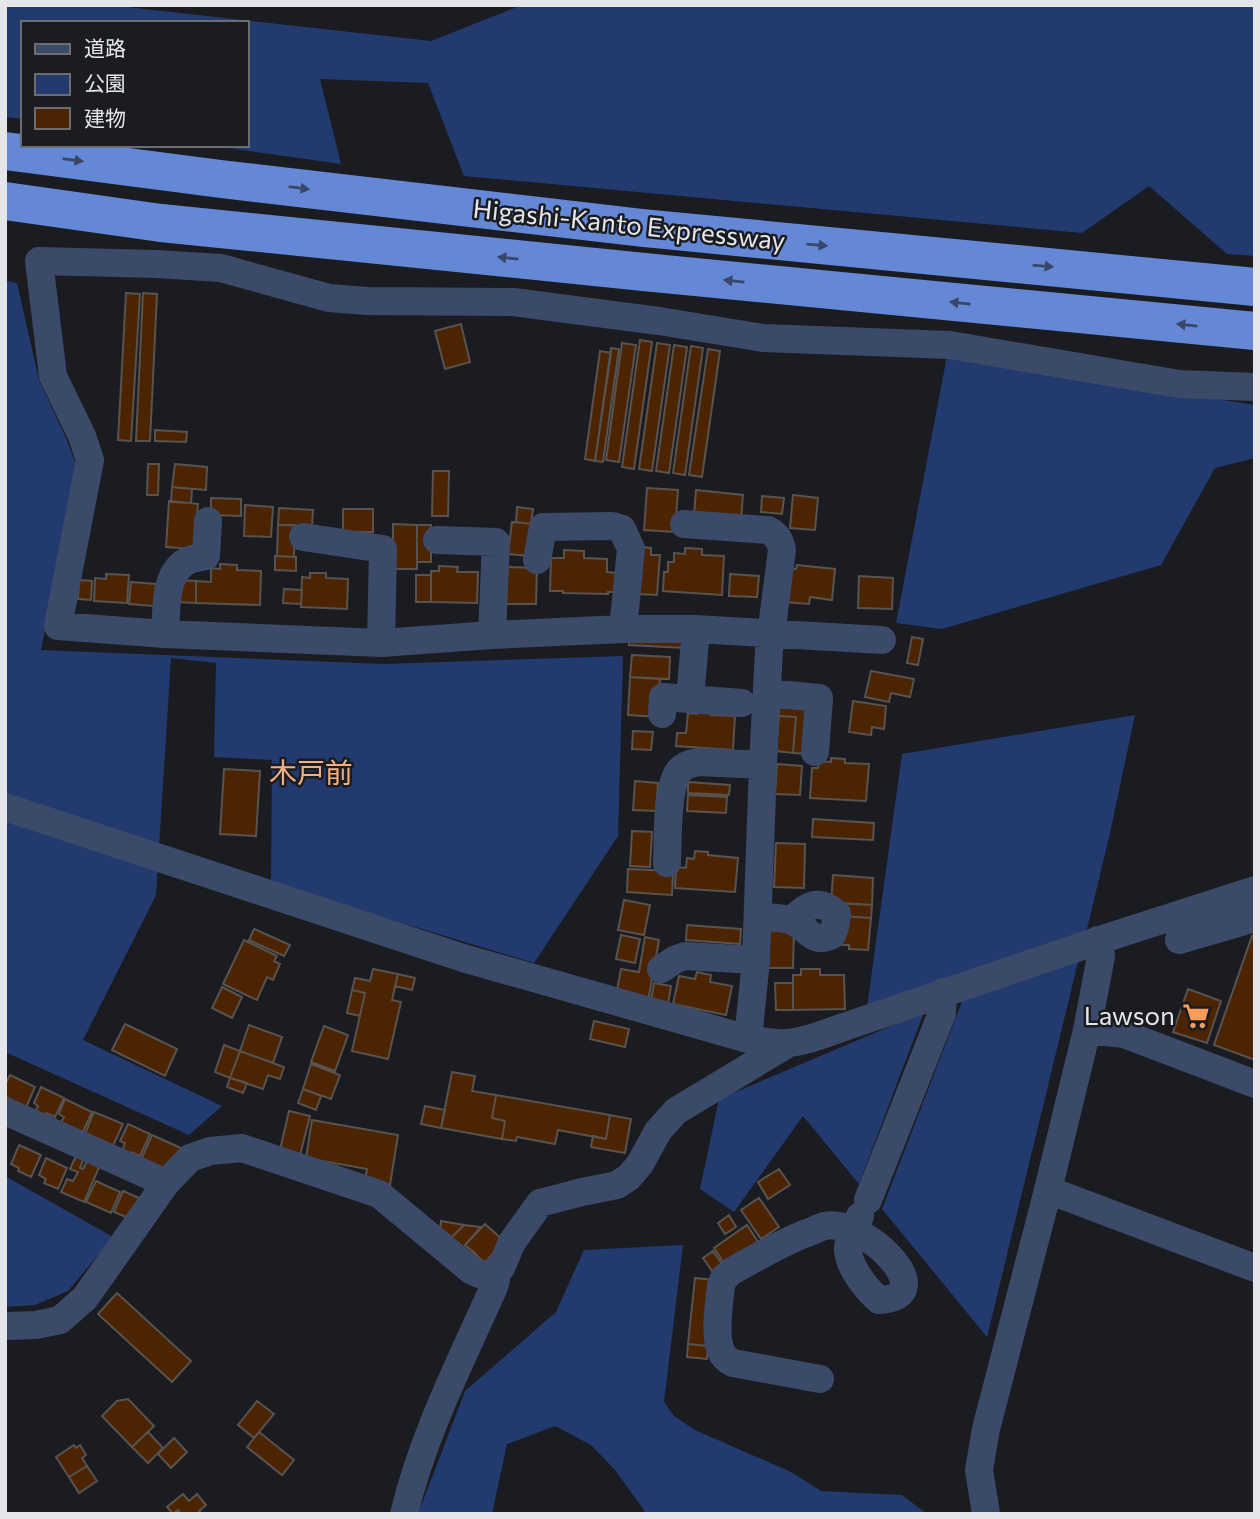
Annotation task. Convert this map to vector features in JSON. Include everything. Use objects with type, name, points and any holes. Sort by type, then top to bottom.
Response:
[{"type":"highway","name":"Higashi-Kanto Expressway","points":[[5,151],[643,228],[1255,286]]},
{"type":"highway","name":"Higashi-Kanto Expressway","points":[[5,201],[162,223],[1255,331]]},
{"type":"street","points":[[882,640],[695,629],[623,629],[381,643],[165,634],[58,626],[90,460],[82,436],[53,376],[39,261],[221,268],[329,298],[367,301],[513,302],[763,338],[950,345],[1179,384],[1255,387]]},
{"type":"street","points":[[165,634],[169,582],[188,561],[206,556],[208,521]]},
{"type":"street","points":[[684,524],[768,530],[776,535],[782,550],[771,633],[754,698],[763,765],[757,960],[748,1039]]},
{"type":"street","points":[[537,560],[543,527],[612,526],[622,530],[631,549],[623,629]]},
{"type":"street","points":[[303,537],[383,549],[381,643]]},
{"type":"street","points":[[437,540],[496,542],[492,635]]},
{"type":"street","points":[[690,699],[695,629]]},
{"type":"street","points":[[662,714],[663,696],[690,699],[819,698],[815,752]]},
{"type":"street","points":[[667,863],[671,786],[680,769],[699,762],[763,765]]},
{"type":"street","points":[[5,807],[463,958],[748,1039],[789,1043]]},
{"type":"street","points":[[5,1326],[48,1331],[85,1298],[166,1183],[190,1158],[210,1151],[242,1148],[379,1194],[471,1270],[482,1275],[494,1272],[501,1268],[513,1242],[540,1203],[617,1185],[629,1177],[640,1164],[658,1131],[676,1111],[789,1043],[1255,890]]},
{"type":"street","points":[[758,916],[792,920]]},
{"type":"street","points":[[1179,940],[1255,918]]},
{"type":"street","points":[[986,1514],[979,1470],[986,1429],[1087,1030],[1101,956],[1098,940]]},
{"type":"street","points":[[661,969],[676,958],[685,956],[757,960]]},
{"type":"street","points":[[820,1378],[733,1363],[726,1359],[718,1341],[721,1286],[724,1278],[732,1271],[794,1238],[825,1226],[841,1225],[860,1216],[942,1013],[943,992]]},
{"type":"street","points":[[1087,1030],[1124,1034],[1255,1084]]},
{"type":"street","points":[[5,1111],[166,1183]]},
{"type":"street","points":[[1048,1190],[1255,1268]]},
{"type":"street","points":[[1103,1193],[1255,1250]]},
{"type":"street","points":[[404,1514],[412,1480],[432,1423],[493,1289],[496,1280],[494,1272]]},
{"type":"green space","points":[[5,5],[109,5],[431,41],[522,5],[1255,5],[1255,256],[1227,254],[1149,186],[1082,233],[464,176],[428,83],[320,79],[341,164],[221,147],[248,147],[248,21],[21,21],[21,119],[5,117]]},
{"type":"green space","points":[[5,281],[17,283],[39,380],[83,483],[52,594],[41,650],[384,664],[623,656],[618,836],[534,963],[271,883],[272,760],[214,757],[216,663],[171,658],[156,895],[83,1040],[222,1106],[189,1135],[5,1052]]},
{"type":"green space","points":[[947,356],[1255,405],[1255,458],[1215,468],[1161,565],[942,629],[896,623]]},
{"type":"green space","points":[[1135,715],[1086,933],[867,1007],[902,754]]},
{"type":"green space","points":[[1079,958],[987,1337],[882,1209],[963,999]]},
{"type":"green space","points":[[924,1012],[859,1184],[803,1116],[734,1212],[700,1189],[719,1099]]},
{"type":"green space","points":[[5,1176],[113,1237],[68,1291],[35,1305],[5,1307]]},
{"type":"green space","points":[[683,1245],[664,1402],[674,1416],[695,1430],[791,1472],[821,1491],[902,1495],[927,1514],[644,1514],[644,1510],[615,1470],[591,1445],[555,1426],[507,1444],[492,1514],[418,1514],[465,1391],[556,1312],[584,1250]]},
{"type":"building","points":[[126,293],[140,294],[131,441],[118,440]]},
{"type":"building","points":[[143,293],[157,294],[150,441],[136,441]]},
{"type":"building","points":[[461,324],[470,362],[445,369],[435,331]]},
{"type":"building","points":[[640,340],[652,342],[634,469],[622,467]]},
{"type":"building","points":[[622,343],[636,345],[619,462],[606,460]]},
{"type":"building","points":[[657,343],[670,345],[652,471],[639,469]]},
{"type":"building","points":[[674,345],[687,347],[669,473],[656,471]]},
{"type":"building","points":[[691,346],[703,348],[685,475],[673,473]]},
{"type":"building","points":[[611,348],[619,349],[603,462],[595,461]]},
{"type":"building","points":[[708,349],[720,351],[702,477],[689,475]]},
{"type":"building","points":[[600,351],[611,353],[595,461],[585,459]]},
{"type":"building","points":[[155,430],[187,432],[186,442],[155,441]]},
{"type":"building","points":[[148,464],[159,464],[158,495],[147,495]]},
{"type":"building","points":[[175,464],[207,467],[206,490],[172,487]]},
{"type":"building","points":[[433,471],[449,471],[448,516],[432,516]]},
{"type":"building","points":[[172,487],[192,489],[191,503],[171,502]]},
{"type":"building","points":[[647,488],[678,490],[675,532],[644,530]]},
{"type":"building","points":[[696,490],[743,495],[741,519],[694,515]]},
{"type":"building","points":[[793,495],[818,498],[815,530],[790,528]]},
{"type":"building","points":[[762,496],[784,498],[782,514],[761,512]]},
{"type":"building","points":[[211,498],[241,499],[241,516],[211,515]]},
{"type":"building","points":[[169,501],[198,504],[194,549],[166,547]]},
{"type":"building","points":[[245,505],[273,507],[271,537],[244,536]]},
{"type":"building","points":[[517,507],[533,509],[531,524],[516,522]]},
{"type":"building","points":[[279,508],[313,510],[312,526],[278,525]]},
{"type":"building","points":[[343,509],[373,509],[373,532],[343,532]]},
{"type":"building","points":[[512,522],[533,524],[529,556],[508,554]]},
{"type":"building","points":[[393,524],[417,525],[417,569],[393,569]]},
{"type":"building","points":[[278,525],[295,525],[294,557],[277,556]]},
{"type":"building","points":[[417,525],[431,525],[431,562],[417,562]]},
{"type":"building","points":[[642,547],[651,548],[651,555],[660,555],[657,595],[639,594]]},
{"type":"building","points":[[685,548],[702,549],[702,555],[724,556],[722,595],[663,591],[664,572],[668,572],[668,562],[674,562],[674,553],[685,554]]},
{"type":"building","points":[[564,550],[584,551],[584,558],[607,559],[607,572],[618,573],[618,592],[608,594],[550,591],[551,558],[564,558]]},
{"type":"building","points":[[275,556],[296,557],[296,571],[275,570]]},
{"type":"building","points":[[220,564],[237,565],[237,570],[261,571],[260,605],[196,603],[196,581],[211,582],[211,568],[220,569]]},
{"type":"building","points":[[797,565],[835,569],[832,600],[810,597],[809,604],[785,602],[788,569],[796,569]]},
{"type":"building","points":[[439,566],[458,567],[457,572],[478,572],[477,603],[431,602],[431,571],[439,571]]},
{"type":"building","points":[[507,567],[537,568],[536,604],[506,604]]},
{"type":"building","points":[[310,573],[326,573],[326,578],[348,579],[347,609],[301,607],[302,577],[310,578]]},
{"type":"building","points":[[106,574],[129,575],[127,603],[94,601],[95,578],[106,579]]},
{"type":"building","points":[[730,574],[759,576],[757,597],[729,596]]},
{"type":"building","points":[[416,575],[431,575],[431,602],[416,602]]},
{"type":"building","points":[[859,576],[893,578],[892,609],[858,608]]},
{"type":"building","points":[[79,580],[92,581],[91,600],[78,599]]},
{"type":"building","points":[[178,580],[196,581],[196,603],[177,602]]},
{"type":"building","points":[[131,582],[156,584],[154,606],[129,604]]},
{"type":"building","points":[[284,589],[302,590],[301,604],[283,603]]},
{"type":"building","points":[[629,632],[686,636],[685,648],[629,645]]},
{"type":"building","points":[[912,637],[923,639],[918,665],[907,663]]},
{"type":"building","points":[[632,655],[670,657],[669,679],[630,677]]},
{"type":"building","points":[[871,671],[914,679],[910,697],[891,693],[889,702],[865,697]]},
{"type":"building","points":[[630,677],[660,679],[658,717],[628,715]]},
{"type":"building","points":[[853,701],[886,706],[884,729],[872,727],[871,735],[849,732]]},
{"type":"building","points":[[779,703],[812,705],[809,754],[793,753],[796,717],[779,716]]},
{"type":"building","points":[[697,708],[711,709],[711,715],[735,716],[733,750],[676,746],[677,733],[686,733],[688,713],[697,714]]},
{"type":"building","points":[[779,716],[796,717],[793,753],[776,751]]},
{"type":"building","points":[[633,731],[653,732],[651,750],[632,749]]},
{"type":"building","points":[[831,758],[845,759],[845,763],[869,764],[866,801],[810,798],[812,768],[818,768],[819,761],[831,762]]},
{"type":"building","points":[[777,764],[802,766],[800,795],[775,794]]},
{"type":"building","points":[[224,769],[260,771],[256,836],[220,834]]},
{"type":"building","points":[[635,781],[658,783],[656,811],[633,810]]},
{"type":"building","points":[[688,782],[730,785],[729,795],[688,793]]},
{"type":"building","points":[[688,795],[727,797],[726,813],[687,811]]},
{"type":"building","points":[[813,819],[874,823],[873,840],[812,837]]},
{"type":"building","points":[[632,831],[652,832],[650,867],[630,866]]},
{"type":"building","points":[[776,843],[805,844],[804,888],[774,887]]},
{"type":"building","points":[[695,851],[738,858],[735,892],[675,888],[676,867],[686,868],[687,858],[694,859]]},
{"type":"building","points":[[628,869],[673,871],[672,895],[627,892]]},
{"type":"building","points":[[833,875],[873,878],[872,905],[831,903]]},
{"type":"building","points":[[624,900],[650,905],[644,935],[618,930]]},
{"type":"building","points":[[842,903],[872,905],[871,918],[841,916]]},
{"type":"building","points":[[841,916],[871,918],[868,950],[849,949],[849,945],[839,945]]},
{"type":"building","points":[[687,925],[741,929],[740,944],[686,940]]},
{"type":"building","points":[[254,929],[290,945],[284,956],[249,940]]},
{"type":"building","points":[[767,929],[794,930],[793,968],[767,968]]},
{"type":"building","points":[[621,935],[640,939],[635,963],[616,959]]},
{"type":"building","points":[[1252,936],[1255,937],[1255,1060],[1214,1045]]},
{"type":"building","points":[[645,937],[659,940],[648,1001],[616,995],[621,969],[639,972]]},
{"type":"building","points":[[244,940],[277,956],[274,961],[280,964],[273,980],[267,977],[257,1000],[223,984]]},
{"type":"building","points":[[373,969],[398,974],[392,1000],[401,1002],[388,1059],[352,1051],[365,993],[352,990],[355,978],[370,981]]},
{"type":"building","points":[[801,969],[820,969],[820,975],[844,975],[845,1009],[793,1010],[793,975],[801,975]]},
{"type":"building","points":[[697,972],[711,975],[710,982],[732,986],[726,1015],[673,1004],[679,976],[695,979]]},
{"type":"building","points":[[398,974],[415,978],[412,990],[395,986]]},
{"type":"building","points":[[654,983],[671,986],[668,1004],[651,1000]]},
{"type":"building","points":[[775,983],[793,983],[793,1010],[776,1010]]},
{"type":"building","points":[[222,987],[242,997],[232,1018],[212,1008]]},
{"type":"building","points":[[1188,989],[1221,1001],[1207,1043],[1173,1032]]},
{"type":"building","points":[[352,990],[365,993],[360,1016],[347,1013]]},
{"type":"building","points":[[594,1021],[629,1029],[625,1047],[590,1039]]},
{"type":"building","points":[[125,1024],[177,1049],[165,1076],[112,1050]]},
{"type":"building","points":[[249,1025],[282,1037],[273,1063],[240,1051]]},
{"type":"building","points":[[324,1026],[348,1035],[335,1071],[311,1062]]},
{"type":"building","points":[[224,1045],[240,1051],[230,1078],[215,1072]]},
{"type":"building","points":[[240,1051],[284,1067],[280,1079],[268,1075],[263,1089],[230,1078]]},
{"type":"building","points":[[311,1064],[340,1075],[331,1099],[303,1089]]},
{"type":"building","points":[[452,1072],[475,1076],[472,1091],[496,1095],[492,1118],[505,1121],[502,1139],[441,1128]]},
{"type":"building","points":[[10,1075],[35,1087],[25,1110],[6,1102],[8,1098],[5,1096],[5,1085]]},
{"type":"building","points":[[230,1078],[247,1083],[243,1093],[227,1087]]},
{"type":"building","points":[[41,1087],[64,1098],[55,1117],[46,1113],[44,1118],[34,1114],[38,1106],[34,1103]]},
{"type":"building","points":[[303,1089],[321,1096],[316,1110],[298,1103]]},
{"type":"building","points":[[496,1095],[610,1115],[606,1139],[558,1130],[555,1144],[517,1137],[516,1141],[502,1139],[505,1121],[492,1118]]},
{"type":"building","points":[[65,1099],[92,1112],[82,1134],[60,1124],[64,1117],[59,1114]]},
{"type":"building","points":[[425,1106],[445,1110],[441,1128],[421,1124]]},
{"type":"building","points":[[289,1111],[310,1116],[300,1155],[280,1150]]},
{"type":"building","points":[[94,1112],[123,1124],[112,1148],[84,1136]]},
{"type":"building","points":[[610,1115],[631,1119],[625,1153],[591,1147],[593,1136],[606,1139]]},
{"type":"building","points":[[312,1120],[398,1135],[390,1185],[365,1180],[367,1169],[306,1158]]},
{"type":"building","points":[[128,1124],[150,1134],[140,1156],[131,1152],[129,1157],[121,1153],[125,1143],[120,1141]]},
{"type":"building","points":[[152,1135],[183,1149],[168,1169],[140,1162]]},
{"type":"building","points":[[19,1145],[41,1155],[31,1177],[11,1164]]},
{"type":"building","points":[[76,1156],[83,1160],[80,1168],[83,1169],[88,1159],[100,1165],[84,1202],[61,1192],[67,1179],[73,1181],[78,1172],[70,1169]]},
{"type":"building","points":[[46,1158],[67,1168],[58,1189],[44,1183],[46,1179],[39,1175]]},
{"type":"building","points":[[779,1169],[790,1185],[768,1199],[758,1182]]},
{"type":"building","points":[[96,1181],[120,1192],[111,1213],[86,1202]]},
{"type":"building","points":[[123,1191],[146,1201],[126,1217],[114,1212]]},
{"type":"building","points":[[759,1198],[779,1227],[761,1239],[741,1210]]},
{"type":"building","points":[[729,1215],[736,1227],[725,1234],[718,1223]]},
{"type":"building","points":[[441,1221],[464,1225],[450,1239],[439,1238]]},
{"type":"building","points":[[485,1224],[504,1241],[485,1263],[465,1245]]},
{"type":"building","points":[[464,1225],[481,1227],[465,1245],[476,1254],[471,1258],[450,1239]]},
{"type":"building","points":[[747,1225],[758,1242],[728,1269],[714,1248]]},
{"type":"building","points":[[713,1251],[722,1264],[712,1271],[703,1258]]},
{"type":"building","points":[[695,1278],[714,1280],[708,1346],[688,1344]]},
{"type":"building","points":[[117,1293],[191,1361],[172,1382],[98,1314]]},
{"type":"building","points":[[688,1344],[708,1346],[707,1359],[687,1357]]},
{"type":"building","points":[[128,1399],[154,1426],[132,1447],[102,1416],[117,1401]]},
{"type":"building","points":[[257,1401],[274,1414],[254,1438],[238,1425]]},
{"type":"building","points":[[148,1432],[163,1448],[148,1463],[132,1447]]},
{"type":"building","points":[[259,1432],[294,1460],[282,1475],[247,1447]]},
{"type":"building","points":[[174,1438],[187,1452],[171,1468],[158,1454]]},
{"type":"building","points":[[74,1445],[76,1448],[80,1445],[86,1455],[82,1458],[87,1466],[69,1477],[56,1457]]},
{"type":"building","points":[[87,1466],[97,1481],[79,1493],[69,1477]]},
{"type":"building","points":[[183,1494],[189,1501],[197,1494],[206,1505],[199,1511],[202,1514],[181,1514],[178,1510],[173,1514],[167,1507]]},
{"type":"place","name":"Lawson","points":[[1196,1016]]},
{"type":"district","name":"木戸前","points":[[311,773]]}]
